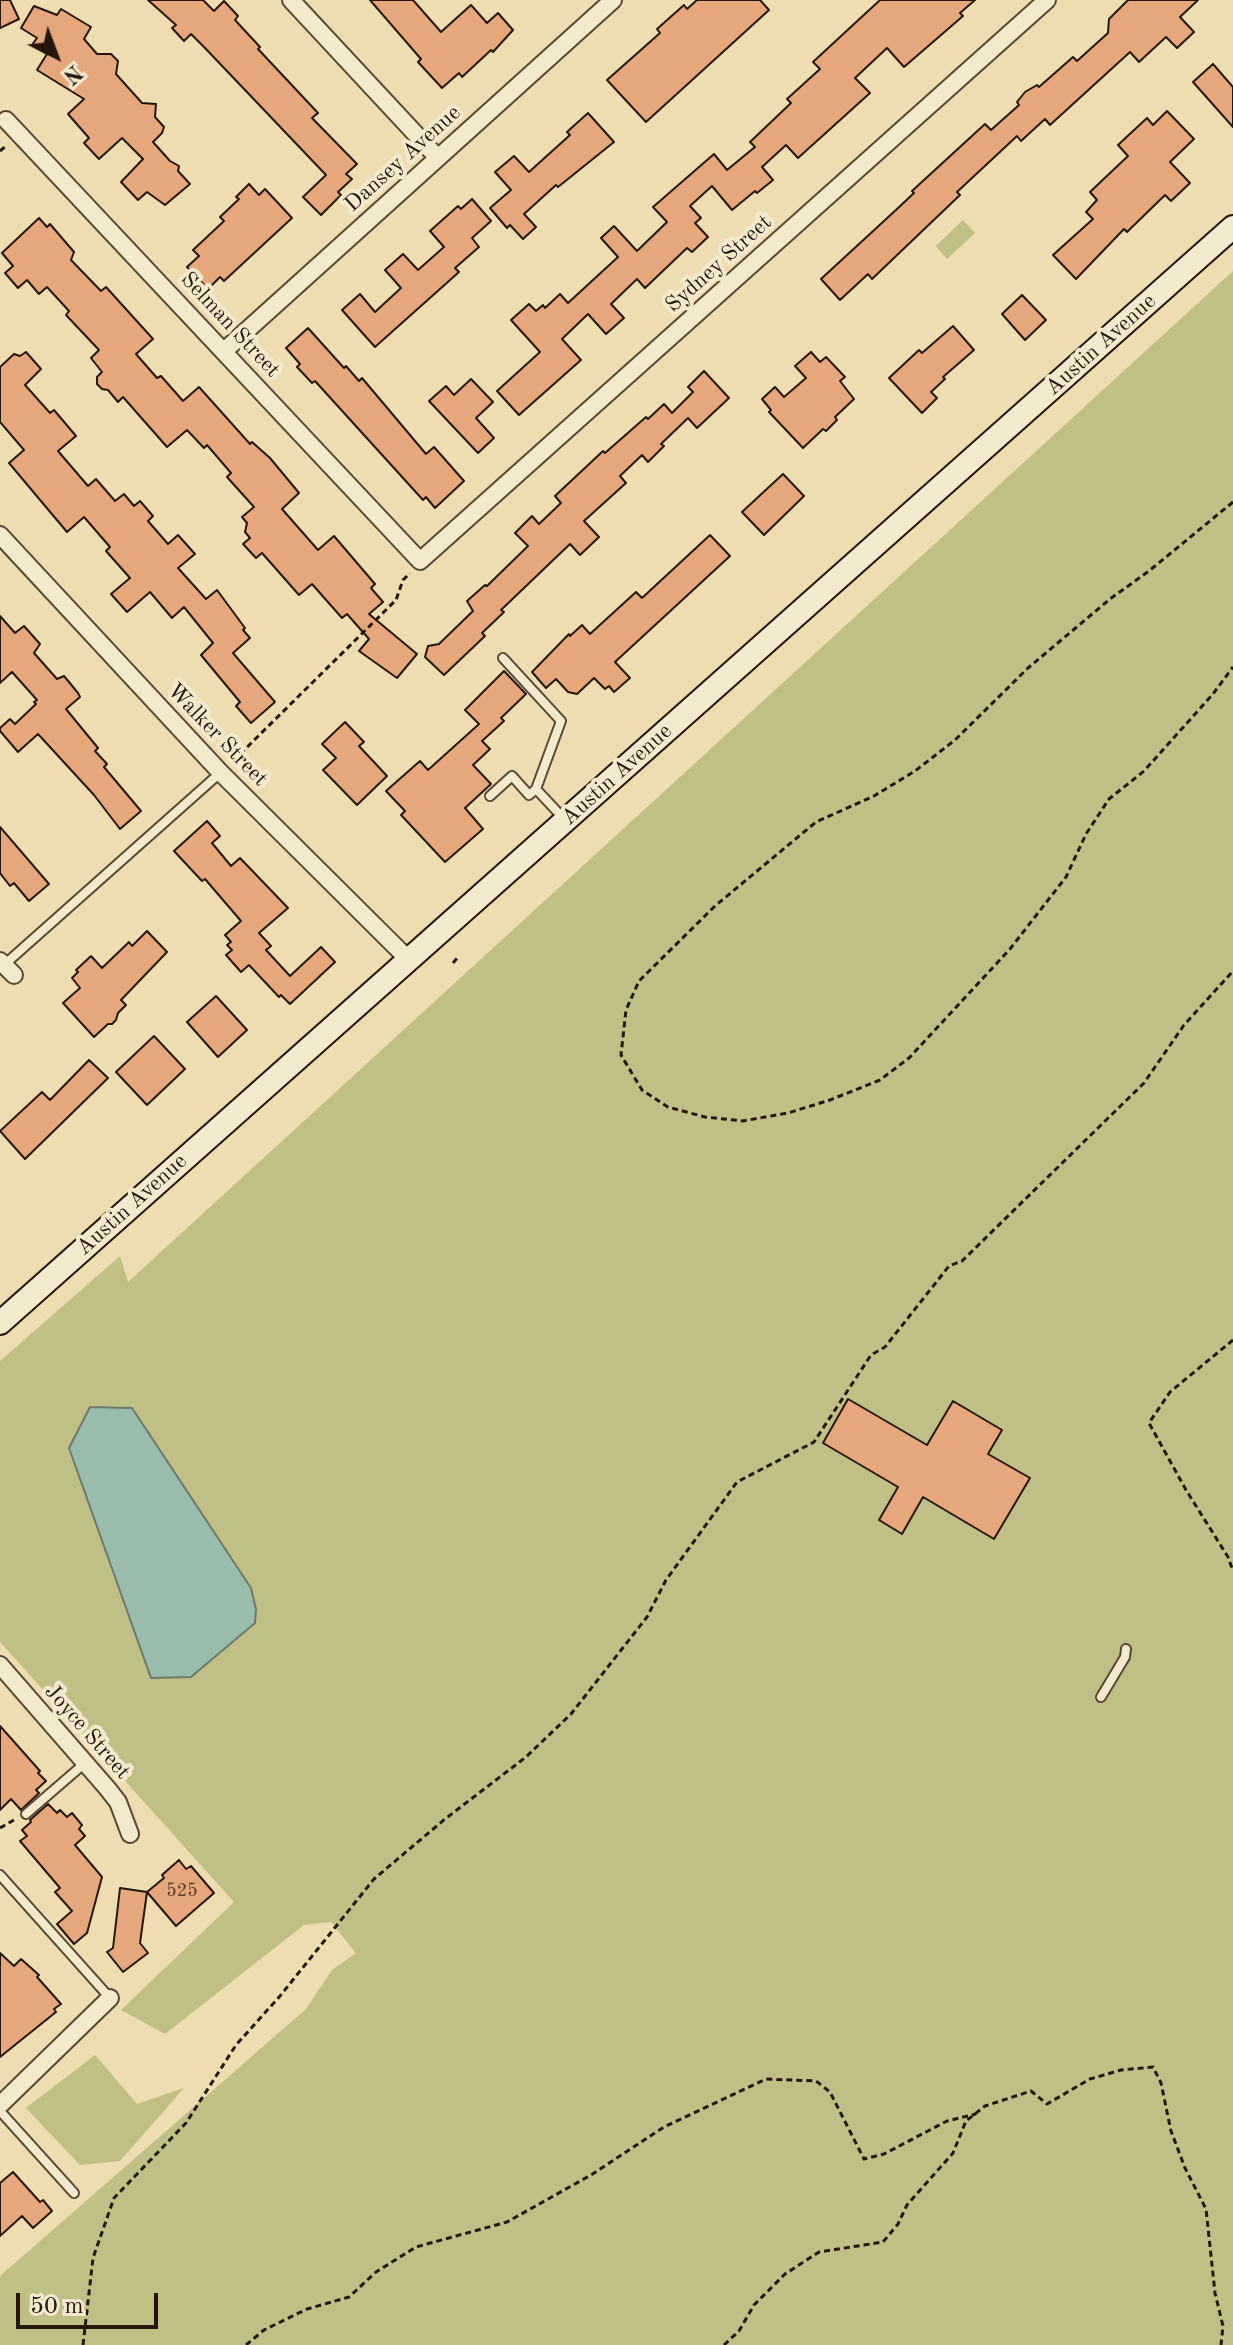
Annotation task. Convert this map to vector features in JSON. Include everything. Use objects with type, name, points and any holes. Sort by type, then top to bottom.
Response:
[{"type":"main road","name":"Austin Avenue","points":[[0,1323],[1233,227]]},
{"type":"street","points":[[291,0],[437,157]]},
{"type":"street","name":"Dansey Avenue","points":[[224,351],[613,0]]},
{"type":"street","name":"Sydney Street","points":[[420,561],[1047,0]]},
{"type":"street","name":"Selman Street","points":[[6,120],[420,561]]},
{"type":"street","name":"Walker Street","points":[[0,535],[221,773],[409,960]]},
{"type":"street","name":"Joyce Street","points":[[0,1665],[118,1802],[130,1834]]},
{"type":"street","points":[[0,2108],[110,1998]]},
{"type":"lane","points":[[490,796],[512,776],[529,795],[536,789],[561,721],[503,658]]},
{"type":"lane","points":[[6,967],[221,773]]},
{"type":"lane","points":[[536,789],[566,821]]},
{"type":"lane","points":[[1101,1697],[1125,1657],[1126,1649]]},
{"type":"lane","points":[[26,1814],[85,1763]]},
{"type":"lane","points":[[0,1875],[110,1998]]},
{"type":"lane","points":[[0,2108],[74,2193]]},
{"type":"path","points":[[1233,502],[1028,668],[955,740],[915,771],[874,796],[816,822],[715,906],[639,981],[626,1010],[621,1055],[642,1090],[668,1107],[705,1117],[743,1121],[788,1113],[880,1080],[909,1058],[1010,949],[1066,877],[1086,834],[1109,799],[1155,759],[1233,667]]},
{"type":"path","points":[[221,773],[396,600],[403,580],[420,561]]},
{"type":"path","points":[[453,963],[458,957]]},
{"type":"path","points":[[83,2345],[93,2258],[114,2198],[186,2123],[236,2045],[289,1986],[374,1879],[526,1757],[571,1714],[647,1617],[666,1580],[737,1482],[814,1442],[871,1355],[885,1347],[949,1266],[962,1261],[1144,1083],[1184,1025],[1233,971]]},
{"type":"path","points":[[1233,1340],[1170,1392],[1149,1423],[1228,1557],[1233,1571]]},
{"type":"path","points":[[724,2345],[739,2331],[754,2305],[785,2274],[819,2252],[883,2242],[898,2224],[907,2205],[953,2153],[966,2121],[985,2106],[1031,2091],[1047,2104],[1090,2079],[1121,2070],[1153,2067],[1161,2083],[1171,2131],[1206,2209],[1215,2293],[1223,2326],[1221,2345]]},
{"type":"path","points":[[246,2345],[264,2330],[307,2309],[349,2297],[376,2272],[416,2247],[507,2222],[591,2175],[664,2127],[766,2079],[816,2081],[830,2092],[864,2159],[884,2154],[947,2121],[976,2114]]},
{"type":"green space","points":[[963,220],[975,233],[947,259],[936,246]]},
{"type":"green space","points":[[1233,271],[1233,2345],[0,2345],[0,2276],[306,2009],[332,1970],[356,1953],[331,1922],[304,1925],[165,2034],[121,2010],[234,1902],[0,1642],[0,1361],[120,1256],[128,1282]]},
{"type":"green space","points":[[95,2055],[137,2104],[184,2088],[120,2161],[80,2165],[26,2108]]},
{"type":"shaded area","points":[[90,1407],[132,1408],[251,1588],[256,1609],[255,1623],[191,1677],[151,1678],[69,1448]]},
{"type":"building","points":[[0,0],[10,0],[19,19],[0,28]]},
{"type":"building","points":[[148,0],[203,0],[214,11],[224,1],[238,16],[235,20],[260,47],[258,49],[318,113],[312,118],[357,164],[346,174],[352,179],[338,192],[341,195],[321,215],[303,197],[326,175],[191,34],[184,41],[172,28],[176,25]]},
{"type":"building","points":[[370,0],[413,0],[441,32],[471,5],[487,23],[498,13],[513,30],[493,52],[491,50],[462,77],[459,73],[442,88]]},
{"type":"building","points":[[697,0],[760,0],[769,10],[646,122],[607,80],[660,33],[657,29],[684,5],[687,9]]},
{"type":"building","points":[[880,0],[975,0],[960,13],[963,16],[904,67],[887,48],[855,78],[870,93],[798,158],[786,145],[762,167],[773,180],[757,193],[755,191],[732,210],[712,186],[690,206],[701,218],[695,223],[708,237],[692,252],[687,248],[645,288],[637,279],[611,304],[624,318],[606,334],[588,314],[562,339],[581,360],[519,415],[497,391],[540,352],[511,320],[529,304],[536,311],[543,305],[545,308],[560,294],[568,303],[618,257],[601,238],[614,226],[637,251],[667,222],[653,207],[714,154],[727,170],[755,147],[750,142],[791,103],[787,99],[820,69],[813,62]]},
{"type":"building","points":[[1128,0],[1198,0],[1180,17],[1194,32],[1177,48],[1166,37],[1139,62],[1130,52],[1050,125],[1045,119],[1021,141],[1017,136],[872,279],[868,274],[840,300],[821,279],[985,124],[991,130],[1019,105],[1017,102],[1025,92],[1037,85],[1039,87],[1073,57],[1077,61],[1108,33],[1109,19]]},
{"type":"building","points":[[34,6],[57,15],[61,9],[91,27],[84,39],[97,54],[111,54],[118,61],[116,74],[142,103],[156,104],[155,117],[164,127],[153,142],[170,161],[179,166],[178,171],[190,184],[165,205],[147,192],[138,200],[121,182],[143,159],[122,138],[99,159],[84,143],[89,138],[68,114],[84,99],[37,70],[47,54],[32,45],[37,38],[21,28]]},
{"type":"building","points":[[1213,64],[1233,87],[1233,127],[1193,82]]},
{"type":"building","points":[[1167,111],[1194,139],[1170,162],[1190,183],[1171,201],[1165,195],[1127,232],[1124,229],[1076,279],[1053,255],[1093,219],[1086,212],[1097,200],[1090,192],[1128,156],[1118,145],[1147,118],[1153,125]]},
{"type":"building","points":[[588,113],[614,142],[558,187],[556,185],[524,214],[536,227],[523,239],[510,225],[507,228],[490,208],[511,190],[495,172],[514,156],[529,172],[570,135],[567,132]]},
{"type":"building","points":[[249,184],[259,195],[265,189],[292,218],[224,281],[220,277],[208,289],[187,267],[199,256],[193,250],[224,221],[220,217]]},
{"type":"building","points":[[472,199],[491,221],[472,238],[479,247],[455,268],[459,272],[375,347],[342,310],[360,294],[375,312],[401,288],[385,270],[403,254],[418,270],[444,247],[430,231],[458,206],[461,209]]},
{"type":"building","points":[[39,218],[47,227],[50,224],[74,252],[71,260],[101,291],[106,287],[153,339],[136,354],[157,378],[161,376],[183,401],[199,387],[250,444],[252,442],[270,458],[299,493],[282,509],[318,550],[334,536],[375,584],[371,588],[383,602],[369,614],[417,654],[397,678],[359,651],[369,639],[347,614],[342,618],[312,584],[299,595],[262,553],[256,558],[243,544],[250,538],[245,532],[247,523],[242,517],[254,507],[227,477],[231,473],[207,445],[204,448],[187,430],[167,447],[123,397],[118,402],[108,390],[97,384],[97,377],[102,372],[91,358],[99,350],[66,315],[69,311],[47,287],[39,294],[27,280],[18,288],[5,273],[13,266],[2,253]]},
{"type":"building","points":[[1022,295],[1046,320],[1025,340],[1002,314]]},
{"type":"building","points":[[953,326],[974,350],[943,377],[945,379],[931,392],[937,398],[922,413],[889,378],[919,350],[922,353]]},
{"type":"building","points":[[308,328],[344,368],[346,366],[359,381],[362,378],[426,454],[434,447],[464,481],[435,508],[426,497],[423,500],[315,381],[312,383],[297,367],[300,364],[286,348]]},
{"type":"building","points":[[26,352],[41,369],[25,385],[50,413],[54,410],[76,436],[58,451],[88,486],[96,479],[115,501],[124,494],[134,506],[140,501],[153,516],[148,521],[168,544],[178,535],[195,554],[178,568],[206,599],[217,590],[245,628],[243,630],[250,638],[233,653],[275,702],[251,723],[236,706],[240,702],[201,655],[213,643],[184,607],[172,618],[150,592],[127,612],[111,594],[130,578],[106,551],[110,547],[84,517],[67,532],[9,463],[24,450],[0,422],[0,367],[14,354],[20,356]]},
{"type":"building","points":[[811,352],[820,362],[826,357],[845,377],[840,381],[854,399],[835,417],[837,420],[826,431],[823,429],[803,448],[769,412],[771,410],[762,399],[775,387],[784,397],[806,378],[795,366]]},
{"type":"building","points":[[704,371],[729,398],[697,428],[688,418],[661,444],[664,446],[648,462],[642,455],[620,476],[626,483],[584,521],[599,537],[580,555],[570,544],[501,610],[504,612],[482,633],[485,636],[444,675],[425,657],[428,646],[439,644],[473,611],[467,601],[528,546],[515,533],[532,516],[539,524],[561,503],[555,496],[603,451],[605,453],[646,417],[648,419],[664,404],[672,413],[693,392],[688,387]]},
{"type":"building","points":[[471,379],[493,402],[476,418],[494,438],[478,453],[429,401],[446,386],[454,395]]},
{"type":"building","points":[[783,474],[804,496],[764,535],[742,512]]},
{"type":"building","points":[[710,535],[730,556],[615,662],[630,678],[614,692],[609,686],[605,689],[594,678],[577,694],[568,692],[556,679],[546,688],[532,672],[582,625],[590,634],[636,592],[642,598]]},
{"type":"building","points":[[0,616],[15,633],[24,626],[40,644],[34,653],[57,679],[64,676],[78,693],[80,697],[66,709],[98,748],[95,751],[107,764],[104,767],[141,811],[120,829],[94,795],[38,734],[18,752],[0,731],[10,719],[15,724],[37,700],[12,672],[0,683]]},
{"type":"building","points":[[504,671],[526,694],[482,741],[490,749],[473,765],[491,784],[465,808],[483,829],[445,862],[401,815],[405,811],[386,791],[420,761],[428,770],[479,724],[465,710]]},
{"type":"building","points":[[345,722],[364,742],[359,746],[387,776],[357,805],[323,770],[336,758],[322,744]]},
{"type":"building","points":[[207,821],[220,836],[212,843],[231,866],[240,858],[288,908],[259,933],[271,946],[266,950],[290,976],[321,947],[335,962],[290,1004],[281,995],[279,997],[249,965],[241,972],[226,955],[232,950],[227,945],[231,942],[225,935],[241,921],[205,879],[202,881],[174,851]]},
{"type":"building","points":[[0,827],[49,884],[29,901],[14,883],[10,886],[0,873]]},
{"type":"building","points":[[147,931],[167,952],[121,1000],[126,1005],[116,1020],[94,1037],[63,1003],[80,988],[72,978],[78,972],[76,970],[91,956],[102,968],[129,942],[132,946]]},
{"type":"building","points":[[216,996],[247,1030],[218,1057],[187,1022]]},
{"type":"building","points":[[154,1036],[185,1069],[147,1105],[116,1072]]},
{"type":"building","points":[[89,1060],[108,1078],[25,1159],[0,1131],[42,1092],[50,1100]]},
{"type":"building","points":[[848,1399],[927,1445],[953,1401],[1002,1430],[988,1454],[1030,1478],[994,1539],[923,1497],[902,1534],[879,1520],[898,1487],[823,1443]]},
{"type":"building","points":[[0,1726],[46,1781],[36,1790],[39,1793],[21,1810],[11,1799],[0,1810]]},
{"type":"building","points":[[48,1804],[67,1817],[72,1813],[82,1825],[79,1829],[85,1836],[75,1845],[102,1877],[87,1933],[74,1944],[57,1924],[72,1911],[55,1892],[60,1888],[20,1841],[27,1836],[22,1830]]},
{"type":"building","points":[[179,1860],[186,1869],[191,1866],[214,1893],[176,1926],[147,1892]]},
{"type":"building","points":[[120,1888],[147,1892],[140,1943],[148,1953],[123,1972],[107,1952],[113,1948]]},
{"type":"building","points":[[0,1953],[14,1966],[21,1959],[39,1975],[37,1977],[61,2004],[54,2009],[56,2012],[0,2057]]},
{"type":"building","points":[[13,2172],[52,2211],[33,2228],[22,2216],[0,2236],[0,2183]]}]
